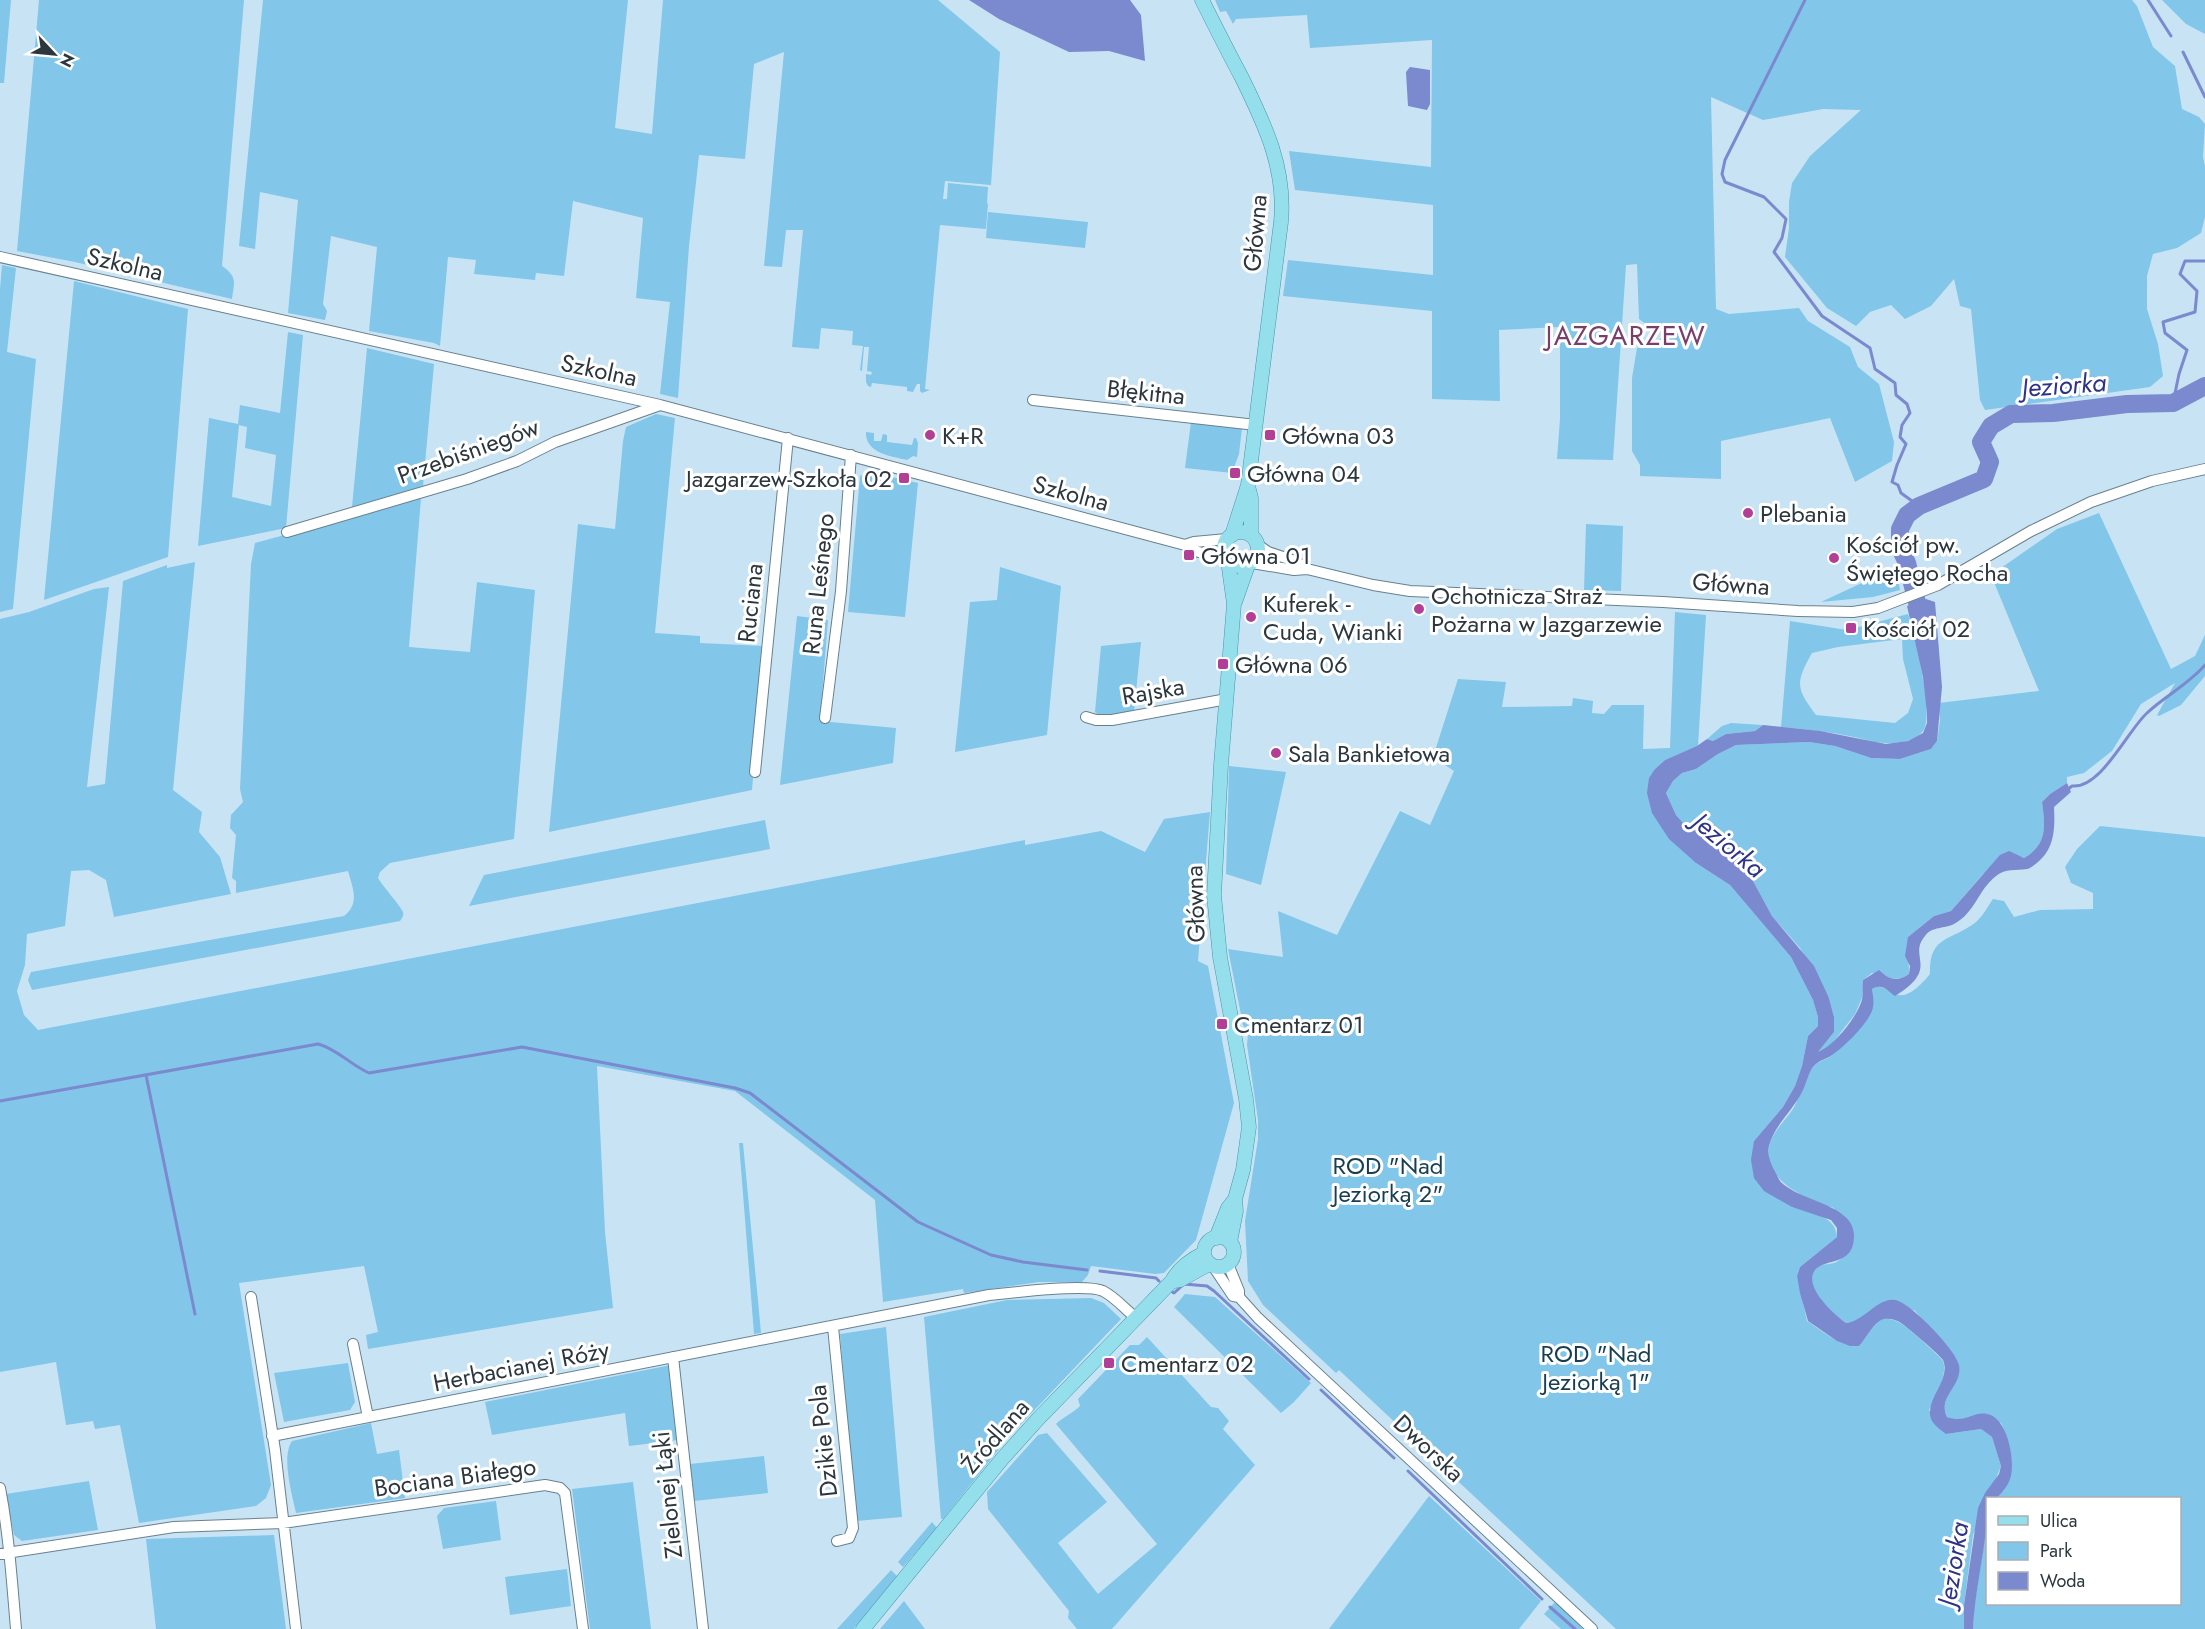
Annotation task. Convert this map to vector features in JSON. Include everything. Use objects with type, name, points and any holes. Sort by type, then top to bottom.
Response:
[{"type":"main road","name":"Główna","points":[[1202,0],[1264,124],[1275,152],[1281,177],[1281,222],[1248,485],[1229,537]]},
{"type":"main road","name":"Główna","points":[[1248,485],[1255,540]]},
{"type":"main road","points":[[1239,532],[1255,540],[1258,553],[1250,564],[1238,567],[1227,560],[1224,549],[1229,537],[1239,532]]},
{"type":"main road","name":"Główna","points":[[1223,1240],[1228,1208],[1235,1199],[1246,1159],[1249,1127],[1220,957],[1215,895],[1234,604],[1227,560]]},
{"type":"main road","name":"Główna","points":[[1234,604],[1250,564]]},
{"type":"main road","points":[[1223,1240],[1234,1253],[1228,1264],[1220,1267],[1209,1261],[1209,1241],[1223,1240]]},
{"type":"main road","name":"Źródlana","points":[[863,1629],[1002,1459],[1188,1263],[1209,1261]]},
{"type":"street","name":"Szkolna","points":[[0,257],[660,405],[1185,545],[1199,552],[1227,560]]},
{"type":"street","name":"Błękitna","points":[[1033,400],[1256,425]]},
{"type":"street","name":"Przebiśniegów","points":[[287,532],[467,479],[516,461],[555,442],[660,405]]},
{"type":"street","name":"Ruciana","points":[[755,772],[788,438]]},
{"type":"street","name":"Runa Leśnego","points":[[825,718],[842,591],[851,455]]},
{"type":"street","name":"Główna","points":[[1250,564],[1294,570],[1307,569],[1373,585],[1430,592],[1853,612],[1878,608],[1938,585],[2031,531],[2091,502],[2152,481],[2205,469]]},
{"type":"street","name":"Szkolna","points":[[1185,545],[1229,537]]},
{"type":"street","name":"Główna","points":[[1255,540],[1268,552],[1295,561],[1307,569]]},
{"type":"street","name":"Rajska","points":[[1086,717],[1096,720],[1112,720],[1227,699]]},
{"type":"street","name":"Dworska","points":[[1209,1261],[1233,1296],[1239,1297],[1266,1326],[1592,1629]]},
{"type":"street","name":"Dworska","points":[[1228,1264],[1239,1291],[1239,1297]]},
{"type":"street","name":"Herbacianej Róży","points":[[272,1436],[833,1327],[929,1306],[1029,1290],[1098,1289],[1112,1297],[1136,1318]]},
{"type":"street","points":[[251,1296],[272,1436],[296,1629]]},
{"type":"street","name":"Dzikie Pola","points":[[833,1327],[853,1528],[849,1538],[837,1541]]},
{"type":"street","points":[[353,1344],[368,1417]]},
{"type":"street","name":"Zielonej Łąki","points":[[673,1357],[703,1629]]},
{"type":"street","name":"Bociana Białego","points":[[283,1523],[545,1485],[555,1486],[565,1493],[583,1629]]},
{"type":"street","points":[[0,1488],[5,1553],[10,1565],[16,1629]]},
{"type":"street","points":[[5,1553],[174,1527],[283,1523]]},
{"type":"green space","points":[[0,0],[11,0],[4,83],[0,83]]},
{"type":"green space","points":[[39,0],[244,0],[222,266],[233,277],[232,299],[75,262],[17,251]]},
{"type":"green space","points":[[263,0],[628,0],[615,128],[652,134],[663,0],[938,0],[1000,52],[991,185],[945,181],[943,199],[947,199],[948,183],[988,187],[988,204],[986,229],[940,225],[925,389],[930,390],[922,393],[920,384],[917,384],[913,392],[907,391],[907,387],[872,383],[871,387],[868,386],[866,374],[871,375],[872,372],[867,371],[869,347],[864,347],[862,371],[860,370],[863,346],[852,345],[853,331],[821,328],[819,349],[792,347],[803,230],[786,230],[782,267],[764,266],[784,52],[754,64],[745,159],[699,155],[689,246],[678,398],[660,394],[670,302],[636,298],[643,218],[573,201],[564,276],[536,273],[535,280],[474,274],[476,260],[448,257],[440,346],[369,331],[377,247],[331,236],[323,304],[327,311],[325,320],[288,313],[298,200],[260,192],[255,249],[239,246]]},
{"type":"green space","points":[[1215,0],[2132,0],[2137,6],[2153,47],[2175,66],[2182,109],[2199,117],[2205,124],[2203,157],[2205,217],[2201,233],[2177,248],[2153,254],[2147,276],[2147,309],[2158,344],[2163,376],[2150,387],[1985,410],[1980,400],[1971,309],[1960,306],[1954,279],[1931,306],[1905,319],[1891,305],[1870,312],[1856,326],[1827,308],[1785,257],[1792,183],[1810,156],[1861,110],[1823,109],[1763,120],[1711,97],[1716,309],[1729,314],[1799,308],[1808,321],[1850,347],[1858,367],[1879,384],[1894,442],[1892,461],[1855,482],[1830,418],[1721,441],[1721,479],[1640,476],[1640,465],[1632,451],[1632,378],[1637,348],[1684,330],[1671,327],[1650,327],[1639,319],[1637,264],[1626,265],[1613,460],[1557,459],[1560,419],[1560,327],[1499,330],[1500,401],[1432,399],[1432,311],[1283,296],[1288,260],[1433,275],[1433,205],[1295,190],[1289,151],[1431,167],[1432,40],[1310,48],[1307,15],[1236,19],[1233,24],[1226,11],[1220,12]]},
{"type":"green space","points":[[2162,0],[2205,0],[2205,34],[2186,24]]},
{"type":"green space","points":[[988,212],[1088,222],[1085,248],[986,238]]},
{"type":"green space","points":[[2,265],[16,268],[7,352],[36,359],[13,609],[0,612],[0,289]]},
{"type":"green space","points":[[74,281],[188,309],[168,557],[44,600]]},
{"type":"green space","points":[[288,332],[303,335],[286,528],[198,546],[209,418],[238,424],[240,405],[280,413]],"holes":[[[239,425],[247,427],[245,448],[276,455],[271,506],[232,497]]]},
{"type":"green space","points":[[367,348],[434,364],[423,486],[352,507]]},
{"type":"green space","points":[[656,414],[675,418],[655,633],[700,636],[700,643],[764,646],[752,790],[549,832],[578,524],[615,529],[626,427]]},
{"type":"green space","points":[[1191,422],[1242,428],[1239,454],[1232,473],[1185,468]]},
{"type":"green space","points":[[866,432],[874,433],[874,441],[881,441],[883,434],[887,435],[887,442],[912,445],[916,438],[917,457],[913,456],[907,460],[880,452],[870,445]]},
{"type":"green space","points":[[869,472],[918,483],[905,617],[848,612],[860,476]]},
{"type":"green space","points":[[421,498],[409,647],[470,652],[477,582],[535,590],[514,839],[390,863],[380,872],[378,878],[403,912],[400,921],[32,990],[28,980],[31,972],[344,916],[349,911],[354,895],[348,871],[236,893],[236,881],[232,878],[236,835],[230,828],[231,815],[243,802],[240,789],[251,564],[255,543],[351,517],[394,501]]},
{"type":"green space","points":[[2099,513],[2171,669],[2195,656],[2205,635],[2205,676],[2181,705],[2159,716],[2157,715],[2175,683],[2141,704],[2112,751],[2084,773],[2067,777],[2067,783],[2042,802],[2043,833],[2032,853],[2024,858],[2018,856],[1983,874],[1951,911],[1934,916],[1908,937],[1909,974],[1895,979],[1872,973],[1863,980],[1862,998],[1855,1014],[1828,1049],[1817,1053],[1834,1032],[1834,1017],[1829,998],[1800,948],[1772,916],[1746,868],[1702,832],[1693,830],[1684,824],[1676,815],[1666,793],[1673,781],[1682,773],[1696,769],[1736,745],[1809,742],[1835,746],[1871,758],[1900,759],[1931,749],[1937,741],[1940,721],[1939,703],[2039,691],[1991,575],[2057,529]]},
{"type":"green space","points":[[1586,524],[1623,526],[1621,591],[1584,590]]},
{"type":"green space","points":[[195,562],[173,790],[202,812],[199,832],[220,857],[231,894],[114,917],[106,880],[89,870],[71,871],[65,926],[27,934],[25,965],[17,991],[24,1015],[38,1030],[1025,840],[1025,845],[1101,831],[1145,852],[1164,819],[1210,812],[1198,961],[1208,966],[1234,1103],[1196,1240],[1164,1273],[1155,1274],[1091,1266],[1082,1282],[1039,1282],[964,1293],[963,1289],[883,1302],[875,1200],[735,1091],[597,1066],[605,1232],[613,1308],[368,1349],[366,1335],[378,1332],[364,1266],[239,1283],[271,1485],[266,1498],[256,1506],[139,1523],[120,1425],[95,1429],[93,1421],[66,1425],[56,1362],[0,1372],[0,619],[29,612],[94,589],[109,587],[87,787],[105,784],[123,581],[167,565],[167,568]]},
{"type":"green space","points":[[1000,567],[1061,586],[1047,735],[955,752],[970,602],[997,600]]},
{"type":"green space","points":[[1896,567],[1900,590],[1873,597],[1821,602]]},
{"type":"green space","points":[[1675,612],[1706,615],[1698,746],[1665,760],[1655,769],[1696,863],[1730,885],[1791,957],[1813,1000],[1818,1017],[1818,1026],[1808,1036],[1795,1086],[1783,1107],[1754,1141],[1792,1207],[1827,1219],[1836,1230],[1837,1237],[1800,1267],[1797,1276],[1807,1321],[1838,1341],[1859,1346],[1873,1327],[1884,1319],[1893,1320],[1905,1326],[1943,1361],[1942,1380],[1929,1410],[1946,1434],[1981,1429],[1992,1437],[2001,1466],[1988,1497],[1986,1497],[1986,1503],[1973,1535],[1964,1605],[1964,1629],[1616,1629],[1339,1370],[1336,1373],[1263,1305],[1248,1281],[1245,1221],[1258,1139],[1258,1120],[1247,1045],[1248,1033],[1243,1025],[1228,949],[1283,957],[1278,911],[1337,935],[1400,811],[1430,825],[1454,771],[1433,757],[1458,679],[1506,682],[1502,707],[1572,706],[1573,698],[1593,701],[1592,713],[1604,714],[1612,705],[1644,705],[1643,749],[1670,748]]},
{"type":"green space","points":[[1908,614],[1915,639],[1927,708],[1923,731],[1916,737],[1900,742],[1881,743],[1781,727],[1790,621],[1847,630]],"holes":[[[1902,639],[1903,659],[1913,699],[1908,713],[1895,723],[1816,715],[1801,691],[1803,672],[1812,653],[1838,647]]]},
{"type":"green space","points":[[797,616],[828,620],[820,721],[896,728],[893,763],[780,785]]},
{"type":"green space","points":[[1141,642],[1134,712],[1101,717],[1095,712],[1101,646]]},
{"type":"green space","points":[[1731,723],[1763,725],[1755,731],[1726,734],[1713,741],[1707,739],[1722,726]]},
{"type":"green space","points":[[1229,766],[1286,772],[1261,885],[1226,874]]},
{"type":"green space","points":[[765,820],[770,849],[469,906],[484,875]]},
{"type":"green space","points":[[2100,826],[2205,837],[2205,1629],[1973,1629],[1986,1531],[1986,1605],[2181,1605],[2181,1497],[1998,1497],[2007,1480],[2011,1462],[2009,1443],[2001,1423],[1958,1421],[1947,1417],[1946,1402],[1957,1379],[1951,1351],[1914,1310],[1846,1323],[1820,1299],[1812,1283],[1812,1276],[1816,1269],[1836,1262],[1846,1255],[1834,1208],[1801,1195],[1790,1188],[1780,1180],[1769,1160],[1770,1143],[1775,1132],[1793,1109],[1810,1071],[1817,1063],[1832,1055],[1848,1036],[1873,999],[1872,989],[1884,988],[1901,995],[1918,987],[1930,974],[1933,952],[1937,946],[1976,922],[1993,899],[2004,901],[2014,917],[2040,910],[2093,909],[2093,893],[2071,883],[2065,867],[2077,849]]},
{"type":"green space","points":[[739,1143],[743,1143],[761,1333],[754,1334]]},
{"type":"green space","points":[[1185,1294],[1215,1297],[1311,1383],[1281,1413],[1174,1307]]},
{"type":"green space","points":[[1091,1298],[1104,1303],[1121,1319],[1008,1438],[941,1519],[924,1317],[1007,1300]]},
{"type":"green space","points":[[886,1327],[902,1517],[856,1521],[840,1334]]},
{"type":"green space","points":[[1147,1337],[1211,1407],[1218,1408],[1229,1421],[1223,1429],[1255,1465],[1112,1629],[1077,1629],[1068,1618],[1069,1611],[988,1509],[987,1492],[1038,1435],[1047,1433],[1107,1502],[1058,1543],[1098,1594],[1157,1544],[1056,1424],[1080,1406],[1078,1399],[1130,1345],[1139,1345]]},
{"type":"green space","points":[[348,1363],[355,1402],[350,1410],[284,1422],[274,1373]]},
{"type":"green space","points":[[671,1365],[678,1440],[629,1446],[625,1413],[492,1435],[485,1402]]},
{"type":"green space","points":[[371,1423],[377,1454],[399,1450],[405,1498],[296,1513],[287,1466],[287,1456],[292,1441]]},
{"type":"green space","points":[[764,1456],[768,1493],[694,1501],[690,1464]]},
{"type":"green space","points":[[89,1481],[98,1530],[22,1541],[14,1535],[6,1494]]},
{"type":"green space","points":[[633,1482],[651,1629],[590,1629],[572,1489]]},
{"type":"green space","points":[[1429,1496],[1541,1601],[1519,1629],[1329,1629]]},
{"type":"green space","points":[[496,1501],[501,1540],[443,1549],[437,1516],[444,1508]]},
{"type":"green space","points":[[932,1522],[937,1528],[903,1567],[898,1562]]},
{"type":"green space","points":[[274,1535],[286,1629],[156,1629],[146,1539]]},
{"type":"green space","points":[[567,1569],[571,1606],[510,1615],[505,1577]]},
{"type":"green space","points":[[891,1570],[898,1577],[854,1629],[837,1629]]},
{"type":"green space","points":[[904,1601],[925,1629],[880,1629]]},
{"type":"green space","points":[[1554,1603],[1558,1604],[1583,1629],[1561,1629],[1544,1614]]},
{"type":"water","points":[[969,0],[1130,0],[1141,15],[1145,61],[1109,51],[1069,52],[999,19]]},
{"type":"water","points":[[1410,67],[1430,70],[1430,104],[1427,110],[1408,106],[1406,72]]},
{"type":"water","points":[[1926,599],[1935,602],[1942,687],[1937,741],[1931,749],[1900,759],[1871,758],[1835,746],[1809,742],[1736,745],[1696,769],[1682,773],[1673,781],[1666,793],[1676,815],[1684,824],[1693,830],[1702,832],[1746,868],[1772,916],[1814,966],[1829,998],[1834,1017],[1834,1032],[1818,1052],[1838,1037],[1855,1014],[1862,1000],[1863,980],[1879,970],[1893,979],[1909,974],[1910,966],[1905,956],[1908,937],[1934,916],[1951,911],[2000,855],[2009,851],[2024,858],[2032,853],[2043,833],[2042,802],[2067,783],[2071,792],[2054,807],[2054,830],[2051,844],[2038,862],[2027,869],[2000,873],[1990,882],[1972,908],[1961,919],[1950,926],[1928,933],[1920,943],[1920,970],[1917,978],[1909,986],[1895,996],[1882,987],[1872,989],[1871,1013],[1843,1046],[1813,1067],[1798,1099],[1775,1132],[1768,1149],[1771,1163],[1782,1183],[1837,1211],[1852,1226],[1853,1246],[1849,1253],[1839,1260],[1816,1269],[1812,1276],[1821,1299],[1846,1323],[1889,1300],[1895,1300],[1911,1309],[1941,1338],[1959,1365],[1957,1379],[1945,1403],[1947,1417],[1959,1419],[1987,1414],[2000,1423],[2005,1432],[2011,1452],[2012,1472],[2008,1484],[1998,1497],[1986,1497],[1986,1531],[1973,1629],[1964,1629],[1964,1605],[1978,1508],[1985,1493],[1999,1474],[2001,1466],[1992,1437],[1981,1429],[1946,1434],[1933,1423],[1930,1413],[1931,1406],[1944,1376],[1943,1360],[1899,1322],[1884,1319],[1873,1327],[1859,1346],[1850,1346],[1837,1341],[1808,1321],[1797,1276],[1800,1267],[1837,1237],[1837,1228],[1831,1220],[1792,1207],[1764,1191],[1754,1178],[1751,1160],[1754,1141],[1783,1107],[1795,1086],[1808,1036],[1818,1026],[1813,1000],[1791,957],[1730,885],[1696,863],[1669,839],[1652,813],[1647,793],[1649,778],[1665,760],[1707,739],[1713,741],[1726,734],[1755,731],[1763,725],[1820,731],[1886,744],[1908,741],[1923,733],[1927,723],[1927,714],[1923,677],[1907,606]]},
{"type":"waterway","points":[[1805,0],[1725,160],[1722,174],[1725,182],[1764,197],[1786,219],[1782,238],[1774,252],[1822,316],[1870,348],[1875,369],[1895,383],[1896,395],[1907,404],[1910,413],[1902,425],[1900,437],[1906,444],[1892,482],[1898,485],[1901,493],[1919,506]]},
{"type":"waterway","points":[[2148,0],[2171,36]]},
{"type":"waterway","points":[[2183,52],[2205,97]]},
{"type":"waterway","points":[[2173,403],[2187,350],[2165,333],[2163,322],[2195,312],[2197,291],[2180,274],[2185,261],[2205,261]]},
{"type":"waterway","name":"Jeziorka","points":[[1923,626],[1907,563],[1900,548],[1900,529],[1907,515],[1919,506],[1984,479],[1990,462],[1981,442],[1991,426],[2011,414],[2053,413],[2127,404],[2173,403],[2205,386]]},
{"type":"waterway","points":[[2067,790],[2072,786],[2083,784],[2103,769],[2147,713],[2205,665]]},
{"type":"waterway","points":[[0,1101],[318,1044],[369,1073],[522,1047],[735,1088],[750,1093],[918,1222],[991,1255],[1023,1262],[1087,1270]]},
{"type":"waterway","points":[[146,1075],[195,1314]]},
{"type":"waterway","points":[[1100,1271],[1156,1278],[1159,1281]]},
{"type":"waterway","points":[[1171,1291],[1174,1293],[1184,1284],[1207,1286],[1309,1379]]},
{"type":"waterway","points":[[1321,1390],[1394,1458]]},
{"type":"waterway","points":[[1408,1471],[1542,1599]]},
{"type":"waterway","points":[[1550,1607],[1575,1629]]},
{"type":"place","name":"K+R","points":[[930,435]]},
{"type":"place","name":"Główna 03","points":[[1270,435]]},
{"type":"place","name":"Główna 04","points":[[1235,473]]},
{"type":"place","name":"Jazgarzew-Szkoła 02","points":[[904,478]]},
{"type":"place","name":"Plebania","points":[[1748,513]]},
{"type":"place","name":"Główna 01","points":[[1189,555]]},
{"type":"place","name":"Kościół pw. Świętego Rocha","points":[[1834,558]]},
{"type":"place","name":"Ochotnicza Straż Pożarna w Jazgarzewie","points":[[1419,609]]},
{"type":"place","name":"Kuferek - Cuda, Wianki","points":[[1251,617]]},
{"type":"place","name":"Kościół 02","points":[[1851,628]]},
{"type":"place","name":"Główna 06","points":[[1223,664]]},
{"type":"place","name":"Sala Bankietowa","points":[[1276,753]]},
{"type":"place","name":"Cmentarz 01","points":[[1222,1024]]},
{"type":"place","name":"Cmentarz 02","points":[[1109,1363]]},
{"type":"district","name":"JAZGARZEW","points":[[1626,335]]},
{"type":"park label","name":"ROD \"Nad Jeziorką 2\"","points":[[1388,1179]]},
{"type":"park label","name":"ROD \"Nad Jeziorką 1\"","points":[[1596,1367]]}]
